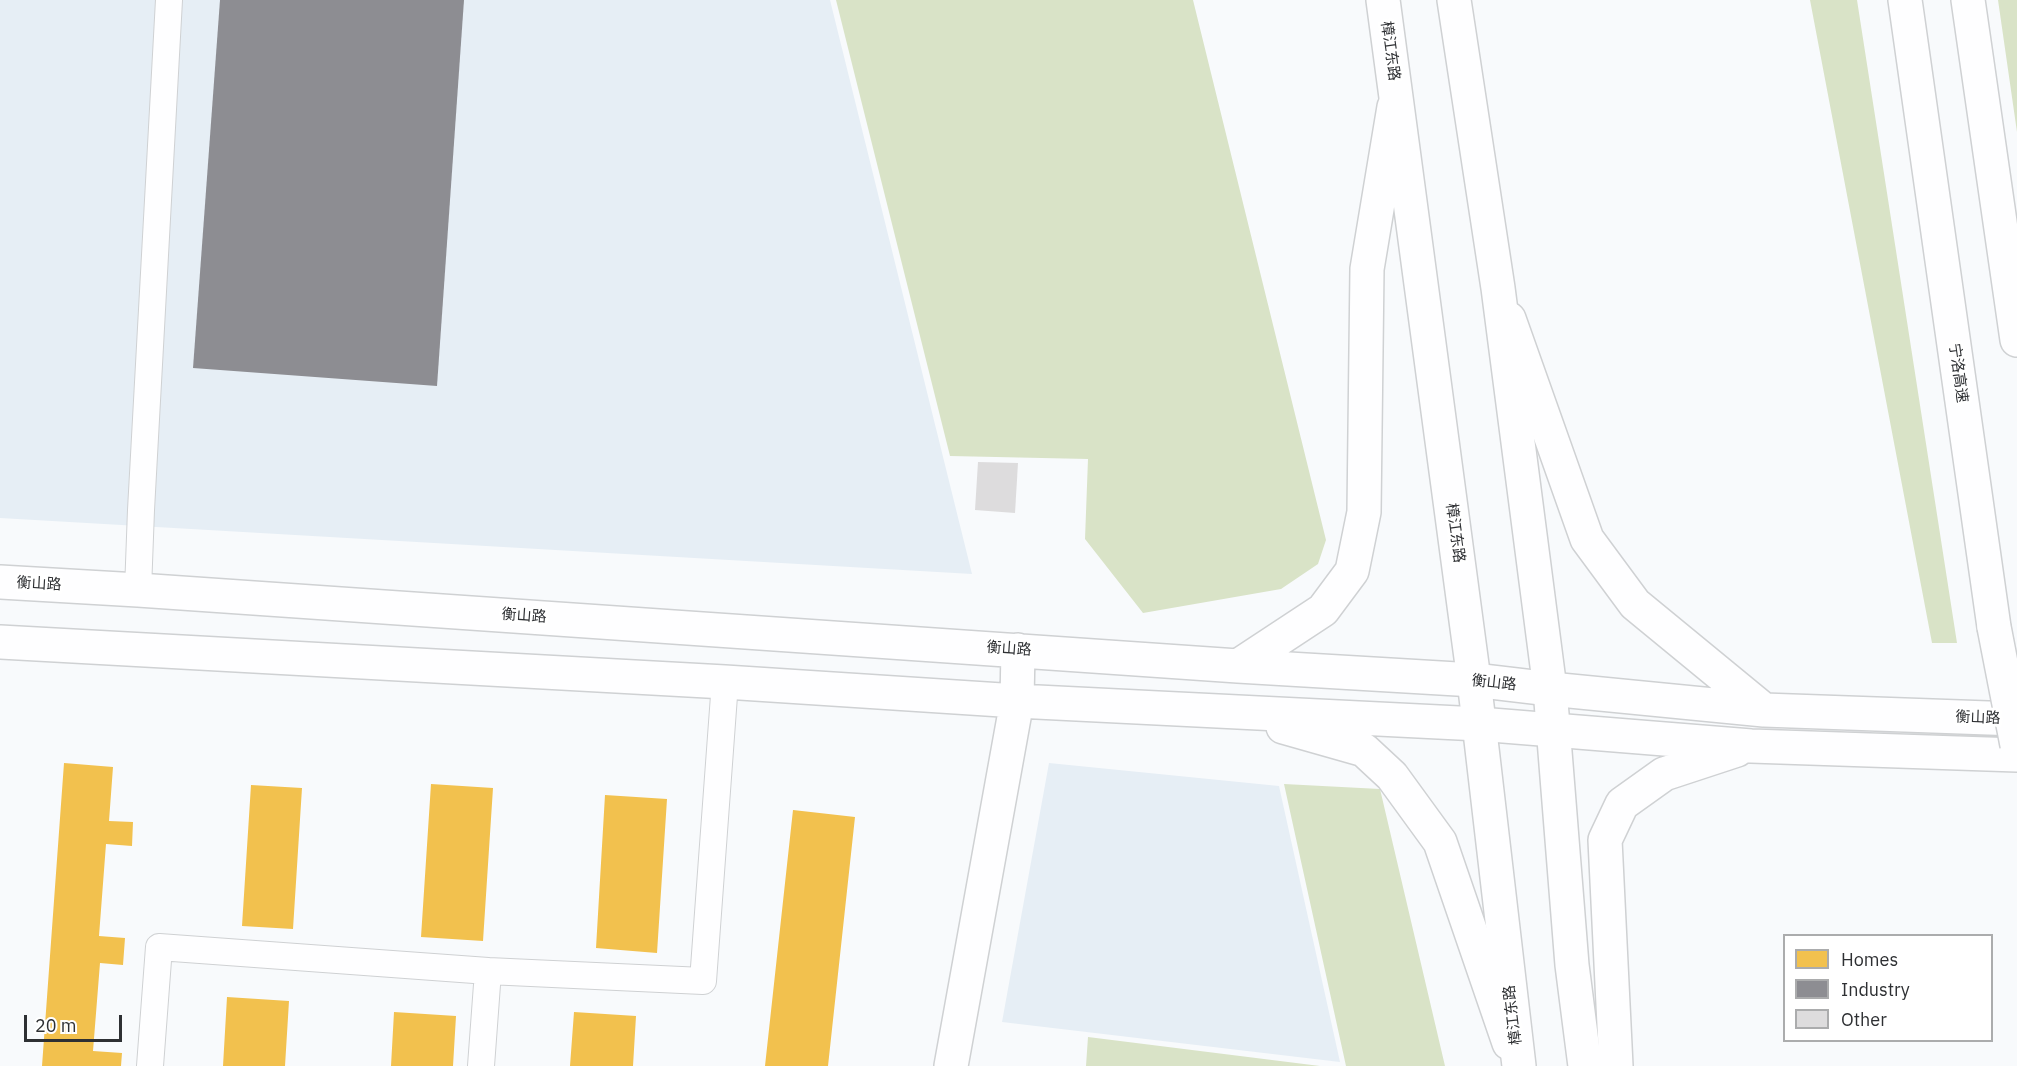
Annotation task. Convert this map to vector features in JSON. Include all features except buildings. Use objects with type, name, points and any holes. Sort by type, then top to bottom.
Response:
[{"type":"main road","name":"樟江东路","points":[[1383,0],[1474,680],[1518,1066]]},
{"type":"main road","points":[[1454,0],[1498,288],[1550,689],[1572,965],[1585,1066]]},
{"type":"main road","name":"宁洛高速","points":[[1905,0],[1995,627],[2017,745]]},
{"type":"main road","points":[[1968,0],[2017,340]]},
{"type":"main road","points":[[1238,666],[1323,610],[1352,571],[1364,512],[1367,269],[1396,97]]},
{"type":"main road","points":[[1498,288],[1587,539],[1635,604],[1764,710]]},
{"type":"main road","name":"衡山路","points":[[0,582],[1474,680],[1764,710],[2017,719]]},
{"type":"main road","points":[[0,642],[725,682],[1017,701],[1479,724],[1751,746],[2017,755]]},
{"type":"main road","points":[[951,1066],[1017,701],[1018,650]]},
{"type":"main road","points":[[1230,712],[1364,750],[1392,776],[1440,842],[1518,1066]]},
{"type":"main road","points":[[1616,1066],[1605,840],[1622,804],[1664,774],[1751,746]]},
{"type":"street","points":[[138,590],[169,0]]},
{"type":"street","points":[[150,1066],[159,947],[488,971],[703,981],[725,682]]},
{"type":"street","points":[[481,1066],[488,971]]},
{"type":"shaded area","points":[[0,0],[830,0],[972,574],[0,518]]},
{"type":"shaded area","points":[[1049,763],[1279,786],[1340,1062],[1002,1022]]},
{"type":"green space","points":[[836,0],[1193,0],[1326,540],[1318,564],[1281,589],[1143,613],[1085,539],[1088,459],[950,456]]},
{"type":"green space","points":[[1810,0],[1857,0],[1957,643],[1932,643]]},
{"type":"green space","points":[[1998,0],[2017,0],[2017,132]]},
{"type":"green space","points":[[1284,784],[1380,789],[1445,1066],[1346,1066]]},
{"type":"green space","points":[[1088,1037],[1320,1066],[1086,1066]]}]
